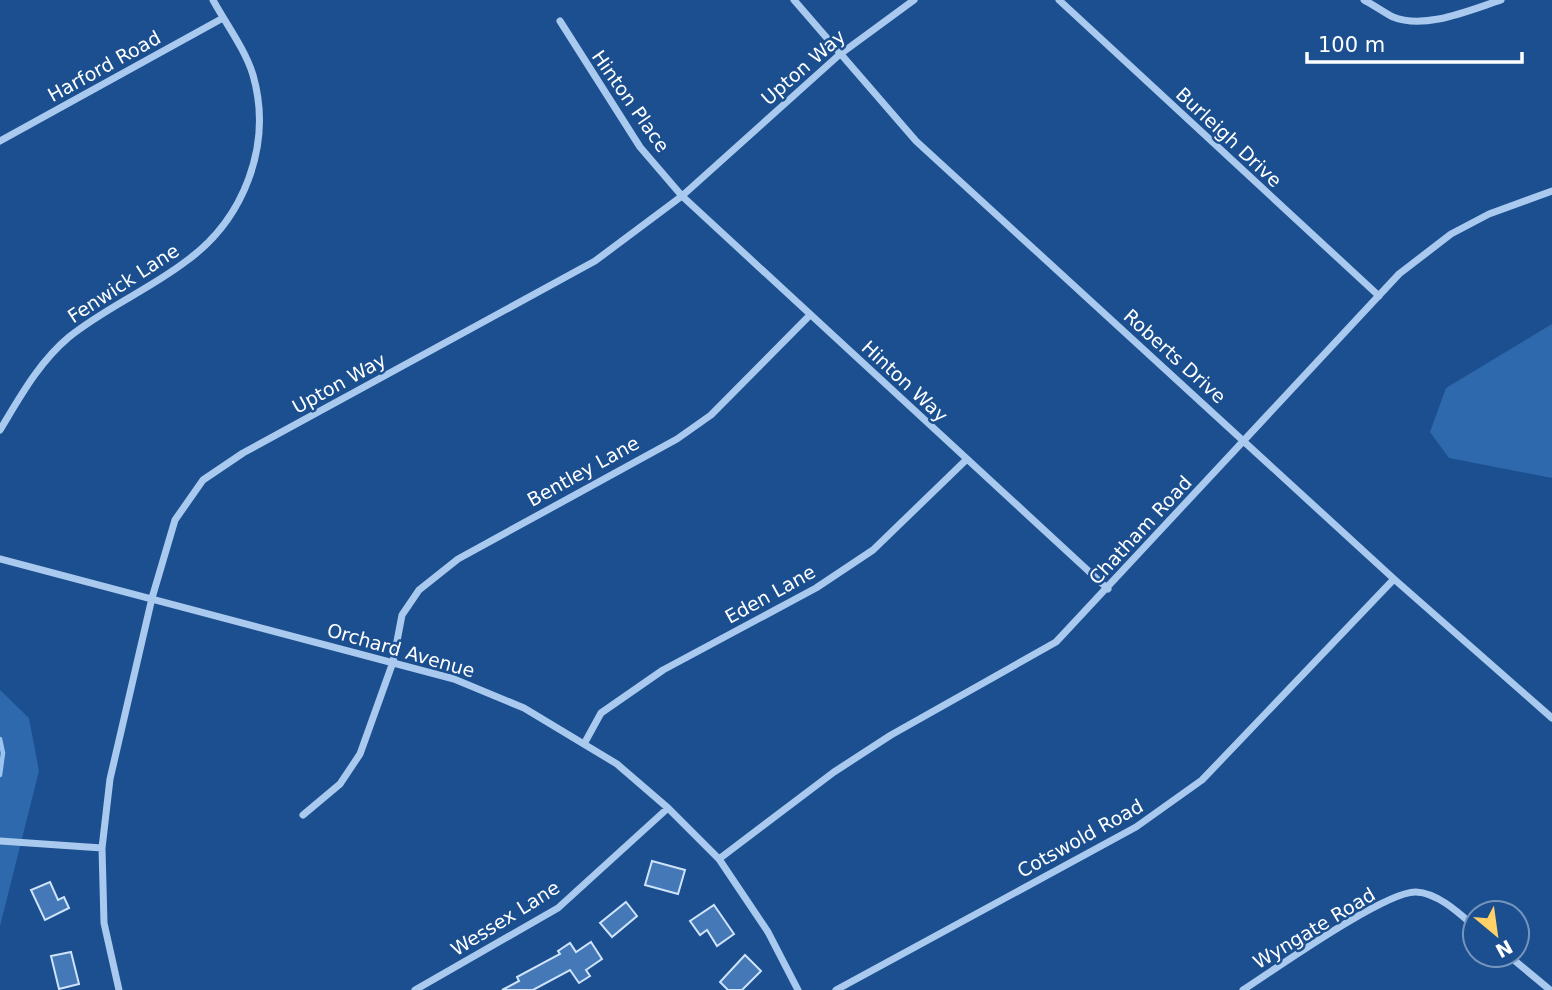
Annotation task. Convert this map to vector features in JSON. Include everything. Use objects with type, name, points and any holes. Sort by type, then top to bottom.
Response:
[{"type":"street","name":"Fenwick Lane","points":[[0,430],[45,361],[60,346],[102,312],[186,262],[216,235],[242,198],[259,151],[260,113],[253,74],[214,0]]},
{"type":"street","name":"Roberts Drive","points":[[794,0],[916,141],[1245,439],[1394,579],[1552,718]]},
{"type":"street","name":"Upton Way","points":[[119,990],[104,923],[102,848],[110,779],[152,598],[176,520],[203,480],[243,453],[594,261],[682,196],[839,55],[914,0]]},
{"type":"street","name":"Burleigh Drive","points":[[1059,0],[1379,296]]},
{"type":"street","points":[[1364,0],[1395,18],[1419,21],[1456,14],[1501,0]]},
{"type":"street","name":"Harford Road","points":[[0,141],[223,18]]},
{"type":"street","name":"Hinton Place","points":[[560,21],[640,147],[682,196]]},
{"type":"street","name":"Chatham Road","points":[[719,859],[834,772],[891,735],[1056,642],[1399,274],[1451,234],[1489,214],[1552,191]]},
{"type":"street","name":"Hinton Way","points":[[682,196],[1108,589]]},
{"type":"street","name":"Bentley Lane","points":[[303,815],[340,784],[360,754],[393,662],[402,615],[419,590],[458,559],[677,439],[711,415],[810,314]]},
{"type":"street","name":"Eden Lane","points":[[584,744],[601,713],[663,670],[816,588],[873,550],[966,460]]},
{"type":"street","name":"Orchard Avenue","points":[[0,559],[454,678],[513,703],[617,764],[668,808],[719,859],[768,932],[798,990]]},
{"type":"street","name":"Cotswold Road","points":[[835,990],[1136,827],[1202,780],[1394,579]]},
{"type":"street","name":"Wessex Lane","points":[[415,990],[558,908],[668,808]]},
{"type":"street","points":[[0,841],[102,848]]},
{"type":"street","name":"Wyngate Road","points":[[1243,990],[1358,916],[1414,892],[1432,895],[1461,917]]},
{"type":"street","points":[[1525,969],[1550,990]]},
{"type":"shaded area","points":[[1552,324],[1552,478],[1449,458],[1430,432],[1446,388]]},
{"type":"shaded area","points":[[0,690],[29,718],[39,771],[0,926]]},
{"type":"building","points":[[652,861],[685,870],[678,894],[645,885]]},
{"type":"building","points":[[50,882],[58,900],[64,897],[69,908],[45,920],[31,890]]},
{"type":"building","points":[[626,902],[637,916],[612,937],[600,923]]},
{"type":"building","points":[[714,905],[734,934],[717,946],[707,930],[700,935],[690,921]]},
{"type":"building","points":[[591,942],[602,959],[586,970],[590,976],[579,983],[570,970],[533,990],[502,990],[519,981],[517,977],[560,954],[558,951],[570,943],[576,952]]},
{"type":"building","points":[[71,952],[79,984],[59,989],[51,956]]},
{"type":"building","points":[[745,955],[761,971],[742,990],[728,990],[720,982]]},
{"type":"waterway","points":[[0,739],[3,753],[0,775]]}]
